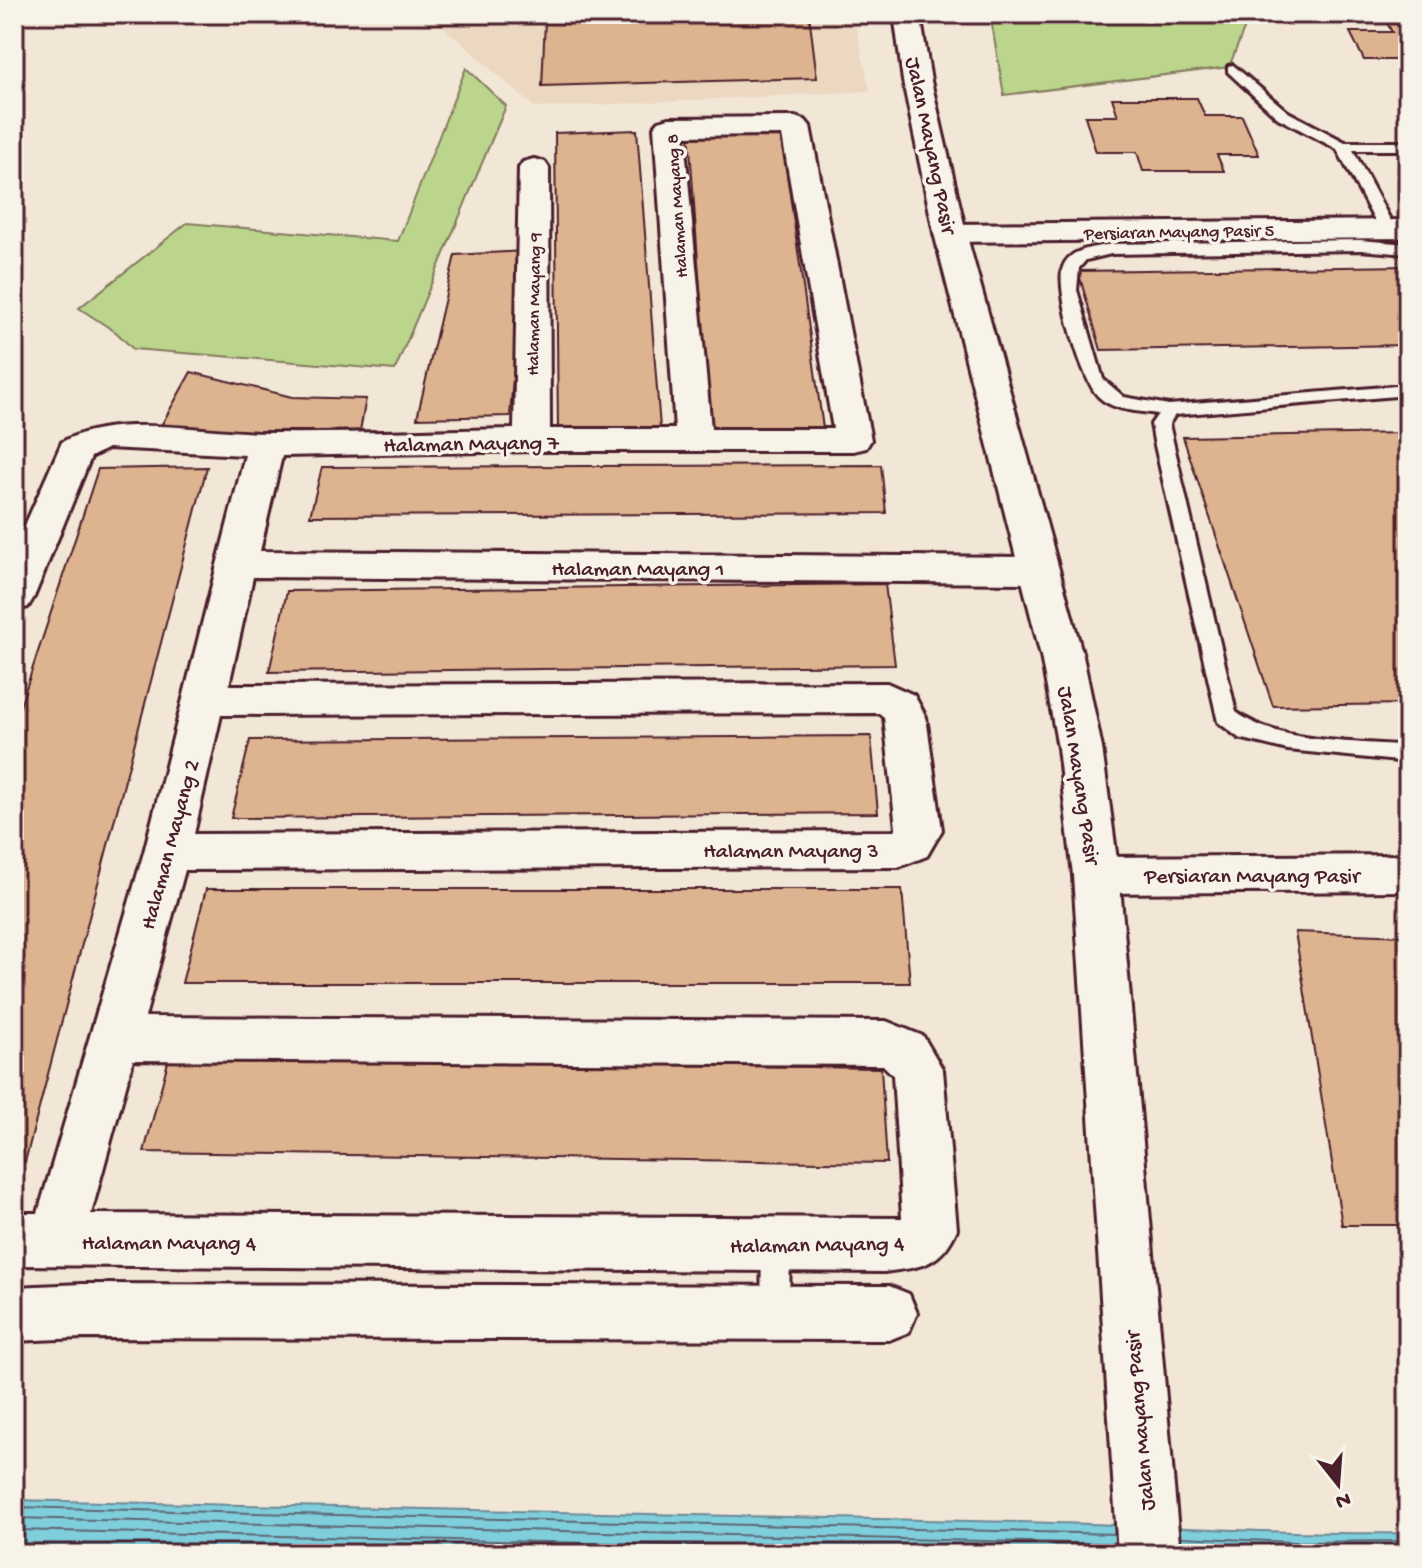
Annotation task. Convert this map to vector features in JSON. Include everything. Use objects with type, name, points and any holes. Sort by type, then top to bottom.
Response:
[{"type":"street","name":"Jalan Mayang Pasir","points":[[907,14],[917,81],[950,233],[1062,656],[1080,748],[1096,875],[1149,1554]]},
{"type":"street","name":"Halaman Mayang 8","points":[[694,441],[669,127],[795,126],[853,440]]},
{"type":"street","name":"Halaman Mayang 9","points":[[532,440],[534,168]]},
{"type":"street","name":"Persiaran Mayang Pasir 5","points":[[950,233],[1401,235]]},
{"type":"street","name":"Halaman Mayang 7","points":[[14,597],[75,450],[91,441],[108,437],[266,445],[532,440],[853,440]]},
{"type":"street","name":"Halaman Mayang 2","points":[[82,1311],[59,1240],[167,852],[266,445]]},
{"type":"street","name":"Halaman Mayang 1","points":[[238,564],[1038,570]]},
{"type":"street","name":"Halaman Mayang 3","points":[[167,852],[899,849],[911,843],[919,830],[905,717],[899,706],[887,698],[205,700]]},
{"type":"street","name":"Persiaran Mayang Pasir","points":[[1096,875],[1408,873]]},
{"type":"street","name":"Halaman Mayang 4","points":[[59,1240],[884,1246],[916,1242],[930,1229],[918,1070],[905,1051],[886,1043],[116,1038]]},
{"type":"street","points":[[14,1314],[82,1311],[889,1313]]},
{"type":"lane","points":[[1233,69],[1261,101],[1283,117],[1343,146],[1408,146]]},
{"type":"lane","points":[[1343,146],[1401,235],[1360,245],[1111,249],[1080,256],[1071,267],[1069,290],[1095,380],[1105,393],[1119,402],[1169,410],[1408,390]]},
{"type":"lane","points":[[1169,410],[1160,424],[1163,441],[1226,716],[1247,732],[1288,742],[1408,754]]},
{"type":"lane","points":[[775,1313],[776,1245]]},
{"type":"shaded area","points":[[429,14],[853,14],[870,91],[535,108]]},
{"type":"green space","points":[[990,14],[1250,14],[1229,67],[1004,95]]},
{"type":"green space","points":[[466,68],[506,106],[395,370],[133,349],[117,333],[79,308],[187,223],[398,241]]},
{"type":"water","points":[[14,1500],[1408,1533],[1408,1554],[14,1554]]},
{"type":"building","points":[[506,14],[809,14],[817,78],[542,86],[545,20],[506,20]]},
{"type":"building","points":[[1382,14],[1408,14],[1408,60],[1364,60],[1350,32],[1392,32]]},
{"type":"building","points":[[1112,98],[1197,98],[1205,116],[1242,116],[1259,155],[1217,155],[1224,171],[1143,171],[1137,152],[1096,152],[1085,116],[1118,116]]},
{"type":"building","points":[[637,130],[660,428],[558,433],[555,133]]},
{"type":"building","points":[[781,131],[823,428],[710,432],[689,133]]},
{"type":"building","points":[[523,251],[510,416],[417,418],[455,255]]},
{"type":"building","points":[[1408,266],[1408,345],[1101,350],[1078,271]]},
{"type":"building","points":[[191,372],[292,397],[366,399],[360,431],[158,431]]},
{"type":"building","points":[[1408,433],[1408,704],[1273,706],[1183,437]]},
{"type":"building","points":[[881,465],[886,513],[310,516],[322,467]]},
{"type":"building","points":[[207,467],[25,1162],[14,1162],[14,725],[98,469]]},
{"type":"building","points":[[885,584],[895,665],[269,672],[287,591]]},
{"type":"building","points":[[871,736],[878,813],[231,818],[250,740]]},
{"type":"building","points":[[206,889],[902,889],[910,983],[182,983]]},
{"type":"building","points":[[1295,932],[1408,936],[1408,1225],[1342,1225]]},
{"type":"building","points":[[169,1058],[881,1068],[887,1163],[144,1152]]}]
